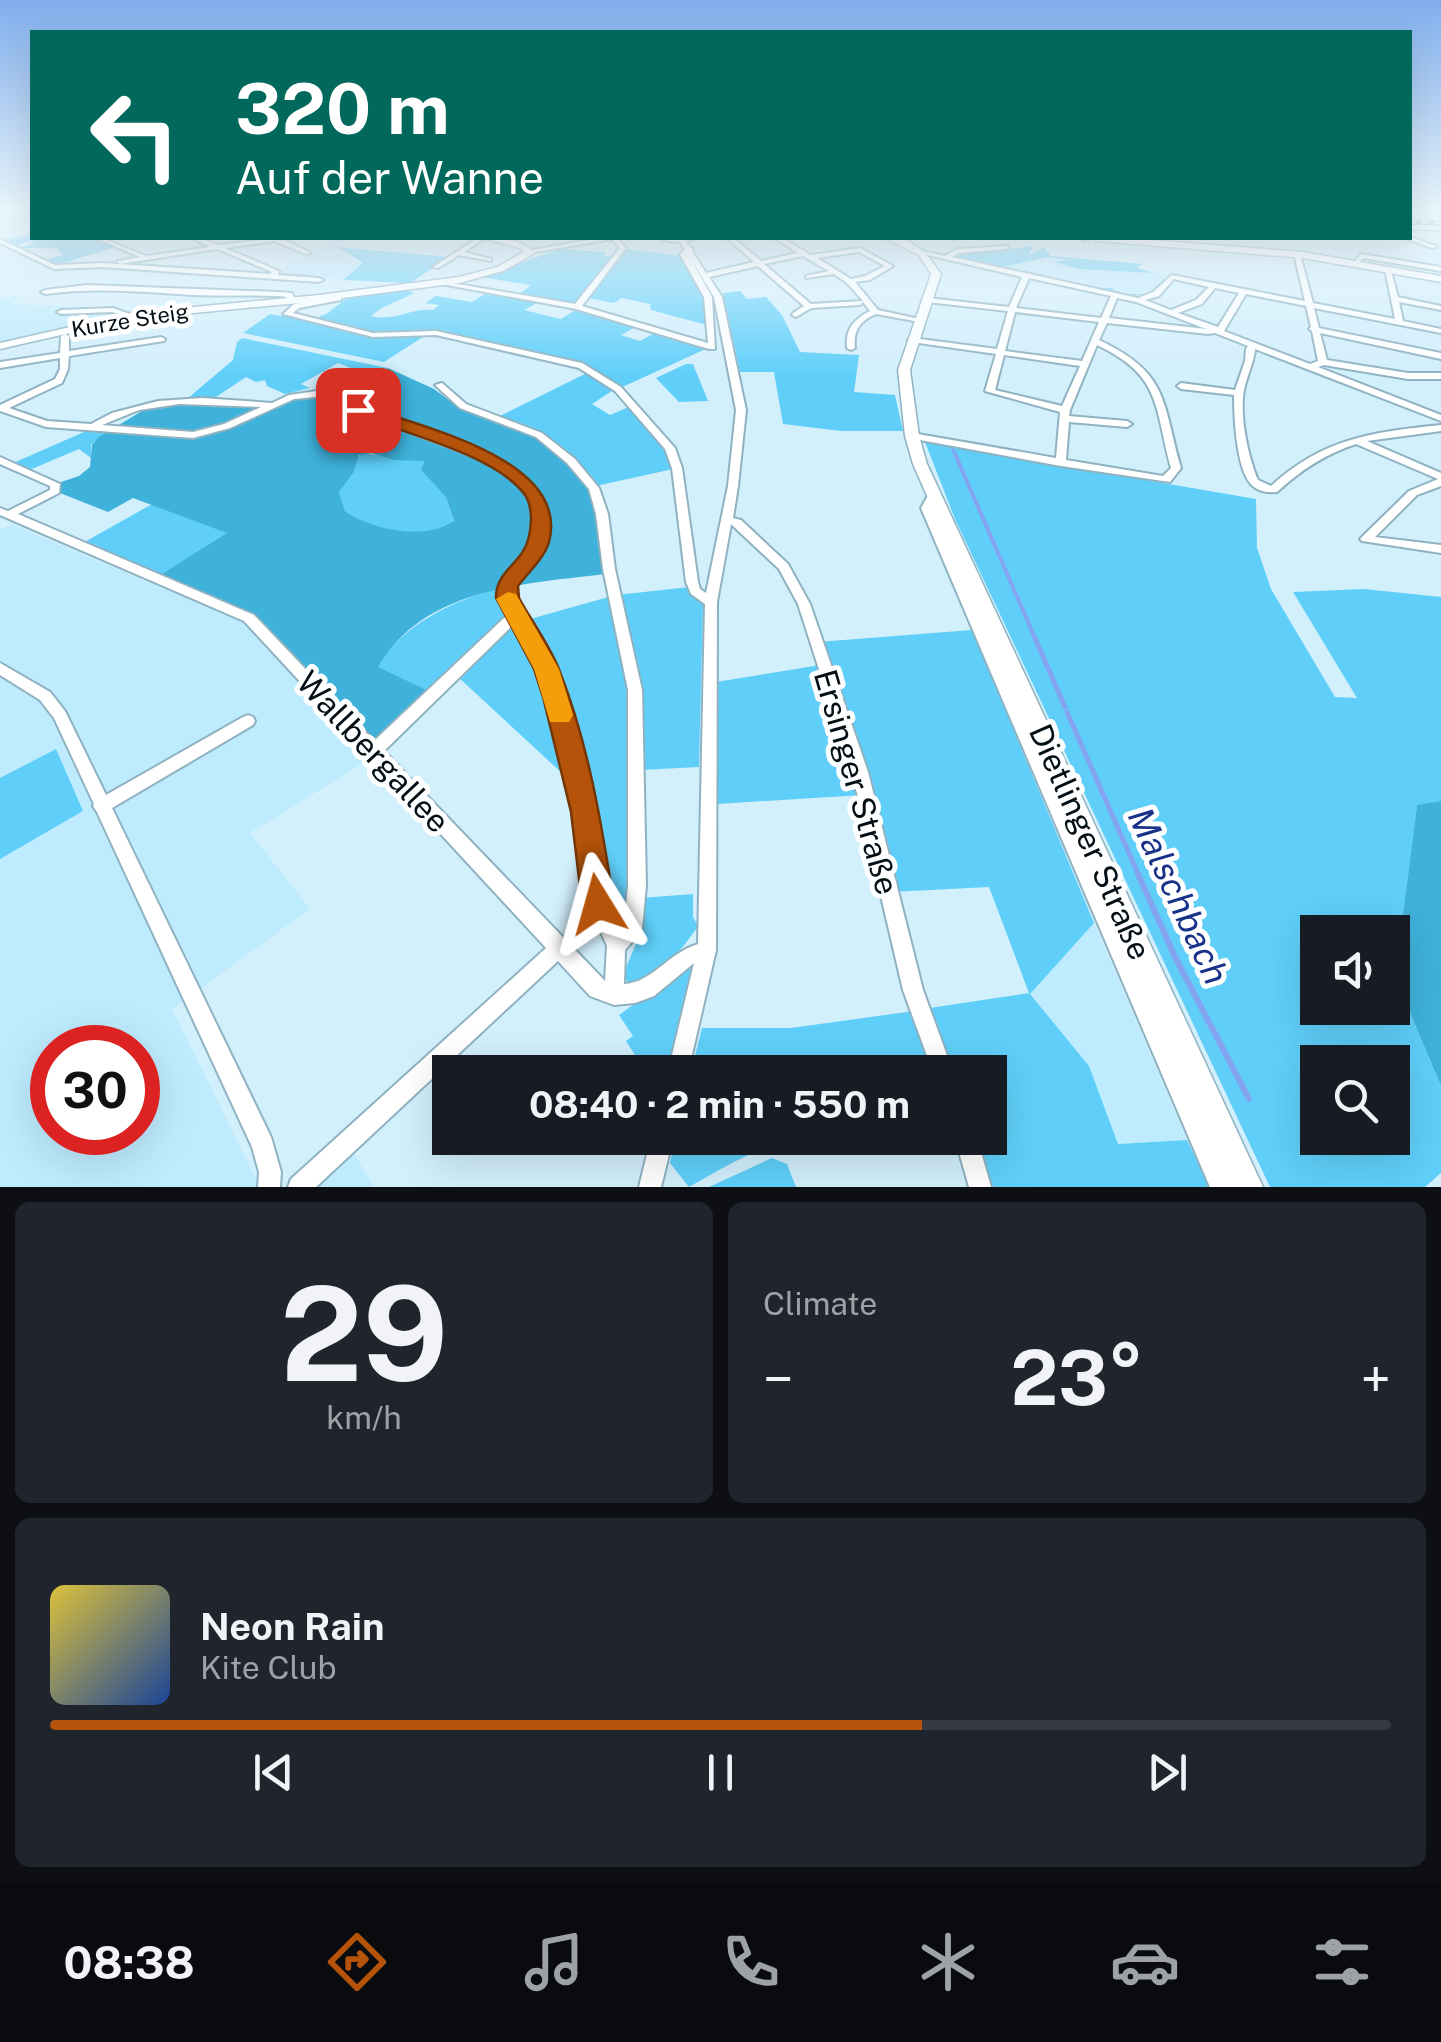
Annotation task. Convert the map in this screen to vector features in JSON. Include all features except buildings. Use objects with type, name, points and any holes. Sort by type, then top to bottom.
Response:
[{"type":"main road","name":"Kurze Steig","points":[[0,346],[131,316],[440,283],[508,265]]},
{"type":"main road","name":"Dietlinger Straße","points":[[930,265],[936,274],[904,370],[912,436],[934,496],[1247,1187]]},
{"type":"main road","points":[[1376,265],[1441,279]]},
{"type":"street","points":[[51,265],[93,265]]},
{"type":"street","points":[[108,265],[320,280]]},
{"type":"street","points":[[261,265],[276,272],[270,278]]},
{"type":"street","points":[[578,308],[612,265]]},
{"type":"street","points":[[440,283],[578,308],[714,346],[708,298],[689,265]]},
{"type":"street","points":[[682,1055],[707,950],[711,602],[727,520],[740,410],[718,297],[701,265]]},
{"type":"street","points":[[706,275],[751,265]]},
{"type":"street","points":[[765,265],[809,306]]},
{"type":"street","points":[[825,265],[850,281],[875,312]]},
{"type":"street","points":[[850,281],[867,278],[889,265]]},
{"type":"street","points":[[979,265],[1138,300],[1441,418]]},
{"type":"street","points":[[1300,265],[1323,362]]},
{"type":"street","points":[[1407,265],[1441,269]]},
{"type":"street","points":[[1388,269],[1400,323]]},
{"type":"street","points":[[808,277],[836,272]]},
{"type":"street","points":[[1138,300],[1156,294],[1172,276],[1441,331]]},
{"type":"street","points":[[1026,278],[1012,309],[990,391],[1065,414],[1128,424]]},
{"type":"street","points":[[1171,313],[1199,302],[1214,284]]},
{"type":"street","points":[[45,292],[117,285],[204,294],[289,295],[292,301]]},
{"type":"street","points":[[1217,331],[1244,291]]},
{"type":"street","points":[[342,296],[297,306],[287,314],[373,335],[436,333],[582,366],[618,390],[670,448],[678,468],[692,582],[702,599],[711,602]]},
{"type":"street","points":[[1061,463],[1065,414],[1082,364],[1114,297]]},
{"type":"street","points":[[927,300],[1217,331]]},
{"type":"street","points":[[1396,300],[1441,308]]},
{"type":"street","points":[[796,314],[809,306],[860,302]]},
{"type":"street","points":[[60,312],[113,310],[131,316]]},
{"type":"street","points":[[851,348],[849,338],[857,322],[875,312],[920,320]]},
{"type":"street","points":[[1313,330],[1441,356]]},
{"type":"street","points":[[1,408],[59,381],[64,369],[65,336]]},
{"type":"street","points":[[0,364],[161,339]]},
{"type":"street","points":[[912,340],[1082,364]]},
{"type":"street","points":[[912,436],[1166,480],[1176,468],[1156,388],[1146,370],[1126,354],[1095,341]]},
{"type":"street","points":[[1254,345],[1238,393],[1239,416],[1252,479],[1269,490],[1316,455],[1352,439],[1441,428]]},
{"type":"street","points":[[1310,367],[1323,362],[1408,376],[1441,376]]},
{"type":"street","points":[[439,386],[463,406],[540,435],[571,461],[594,488],[635,690],[638,886],[632,928],[616,946]]},
{"type":"street","points":[[1181,386],[1238,393]]},
{"type":"street","points":[[1,408],[46,424],[202,434],[311,393],[481,456],[508,470],[532,490],[543,519],[539,543],[506,586],[507,598],[547,669],[556,697],[586,812],[598,904],[616,946],[614,995],[636,996],[689,953],[707,950]]},
{"type":"street","points":[[93,426],[150,404],[211,401],[274,405]]},
{"type":"street","points":[[1424,412],[1441,410]]},
{"type":"street","points":[[1352,439],[1441,480]]},
{"type":"street","points":[[0,460],[55,484],[54,492],[4,513]]},
{"type":"street","points":[[1441,480],[1413,493],[1366,539],[1441,549]]},
{"type":"street","name":"Dietlinger Straße","points":[[934,496],[927,508],[1221,1187]]},
{"type":"street","name":"Wallbergallee","points":[[4,513],[249,618],[557,950],[597,989],[614,995]]},
{"type":"street","name":"Ersinger Straße","points":[[727,520],[737,522],[784,567],[804,604],[860,772],[903,954],[936,1055]]},
{"type":"street","points":[[692,582],[714,572]]},
{"type":"street","points":[[374,752],[509,621],[517,618]]},
{"type":"street","points":[[0,668],[45,696],[60,715],[263,1144],[270,1172],[269,1187]]},
{"type":"street","points":[[101,806],[248,721]]},
{"type":"street","points":[[298,1187],[557,950]]},
{"type":"street","points":[[650,1187],[658,1155]]},
{"type":"street","points":[[971,1155],[980,1187]]},
{"type":"shaded area","points":[[288,265],[360,265],[344,279],[278,277],[279,270]]},
{"type":"shaded area","points":[[360,265],[437,265],[410,283],[343,280]]},
{"type":"shaded area","points":[[513,265],[608,265],[583,300],[572,305],[521,293],[531,285],[480,277]]},
{"type":"shaded area","points":[[613,265],[689,265],[703,289],[707,325],[651,310],[650,304],[622,298],[614,303],[588,298]]},
{"type":"shaded area","points":[[991,265],[1011,265],[1004,267],[1094,288],[1112,288],[1118,294],[1153,294],[1116,296]]},
{"type":"shaded area","points":[[1066,265],[1140,265],[1137,268],[1154,273]]},
{"type":"shaded area","points":[[1140,265],[1137,268],[1167,276],[1152,294],[1118,294],[1112,288],[1094,288],[1003,267]]},
{"type":"shaded area","points":[[416,287],[408,291],[414,293],[371,316],[433,310],[439,305],[425,303],[436,296],[472,302],[488,292],[541,301],[524,310],[561,319],[577,309],[639,325],[621,335],[640,341],[660,330],[708,348],[620,388],[588,366],[436,332],[371,334],[317,324],[372,336],[426,335],[384,362],[243,333],[270,314],[317,322],[312,320],[349,296]]},
{"type":"shaded area","points":[[740,291],[747,299],[766,297],[782,315],[800,352],[859,355],[854,392],[895,395],[903,431],[841,431],[783,424],[774,372],[740,372],[723,293]]},
{"type":"shaded area","points":[[19,296],[12,304],[114,309],[118,316],[0,344],[0,298]]},
{"type":"shaded area","points":[[242,338],[388,368],[372,376],[338,363],[301,384],[310,388],[285,394],[267,386],[265,380],[256,382],[246,377],[213,399],[187,399],[233,360],[237,342]]},
{"type":"shaded area","points":[[693,364],[708,401],[679,402],[656,378]]},
{"type":"shaded area","points":[[388,368],[434,389],[458,407],[537,437],[570,461],[590,488],[598,513],[605,574],[478,595],[448,605],[398,641],[378,667],[431,692],[377,744],[253,615],[157,577],[227,533],[133,498],[108,512],[55,491],[55,484],[79,476],[90,467],[92,445],[99,437],[147,408],[197,404],[272,408],[293,399],[326,398]],"holes":[[[372,453],[393,460],[424,461],[421,470],[446,497],[454,521],[429,531],[399,531],[345,511],[339,492],[353,473],[359,455]]]},
{"type":"shaded area","points":[[589,372],[615,389],[592,404],[610,415],[631,406],[667,448],[673,469],[596,486],[498,417]]},
{"type":"shaded area","points":[[80,430],[109,430],[91,445],[91,458],[79,449],[27,471],[11,464],[84,432]]},
{"type":"shaded area","points":[[925,442],[1256,499],[1257,548],[1271,589],[1335,697],[1357,698],[1293,592],[1364,589],[1441,597],[1441,801],[1417,806],[1403,915],[1300,915],[1300,1025],[1410,1025],[1410,1013],[1441,1086],[1441,1173],[1425,1187],[1270,1187],[955,519]]},
{"type":"shaded area","points":[[361,453],[424,461],[421,470],[446,496],[454,522],[429,531],[399,531],[370,524],[345,511],[339,492]]},
{"type":"shaded area","points":[[154,503],[228,533],[157,577],[81,544]]},
{"type":"shaded area","points":[[12,525],[244,622],[371,758],[250,833],[310,909],[172,1009],[260,1187],[0,1187],[0,530]]},
{"type":"shaded area","points":[[500,587],[510,615],[431,692],[377,667],[415,626],[464,600]]},
{"type":"shaded area","points":[[689,587],[703,603],[699,767],[640,770],[617,595]]},
{"type":"shaded area","points":[[612,596],[630,694],[632,898],[627,922],[619,928],[608,920],[575,767],[523,621]]},
{"type":"shaded area","points":[[511,624],[518,625],[543,668],[568,771],[564,775],[458,677]]},
{"type":"shaded area","points":[[972,630],[1094,923],[1030,994],[1089,1066],[1118,1144],[1187,1140],[1210,1187],[986,1187],[977,1155],[1007,1155],[1007,1055],[941,1055],[923,1009],[1029,993],[989,887],[891,892],[818,642]]},
{"type":"shaded area","points":[[820,665],[862,795],[717,804],[716,682]]},
{"type":"shaded area","points":[[56,749],[83,811],[0,859],[0,778]]},
{"type":"shaded area","points":[[1441,801],[1441,1086],[1410,1013],[1410,915],[1403,915],[1417,805]]},
{"type":"shaded area","points":[[693,894],[693,917],[698,926],[669,962],[631,988],[623,974],[640,935],[641,898]]},
{"type":"shaded area","points":[[1094,923],[1187,1140],[1118,1144],[1089,1066],[1029,994]]},
{"type":"shaded area","points":[[685,968],[691,969],[694,979],[675,1055],[635,1055],[626,1041],[633,1036],[619,1015]]},
{"type":"shaded area","points":[[914,1011],[930,1055],[695,1055],[702,1028],[791,1028]]},
{"type":"shaded area","points":[[351,1149],[374,1187],[312,1187]]},
{"type":"shaded area","points":[[672,1155],[749,1155],[689,1187],[670,1163]]},
{"type":"shaded area","points":[[772,1158],[787,1164],[796,1187],[709,1187]]},
{"type":"waterway","name":"Malschbach","points":[[952,448],[955,454]]},
{"type":"waterway","name":"Malschbach","points":[[955,454],[1035,638]]},
{"type":"waterway","name":"Malschbach","points":[[1034,636],[1065,707]]},
{"type":"waterway","name":"Malschbach","points":[[1067,712],[1139,876]]},
{"type":"waterway","name":"Malschbach","points":[[1138,874],[1175,957],[1249,1099]]},
{"type":"slow traffic","points":[[508,599],[547,669],[559,715]]},
{"type":"route","points":[[358,410],[508,470],[532,490],[541,508],[539,543],[506,586],[507,598],[547,669],[556,697],[586,812],[598,904]]}]
